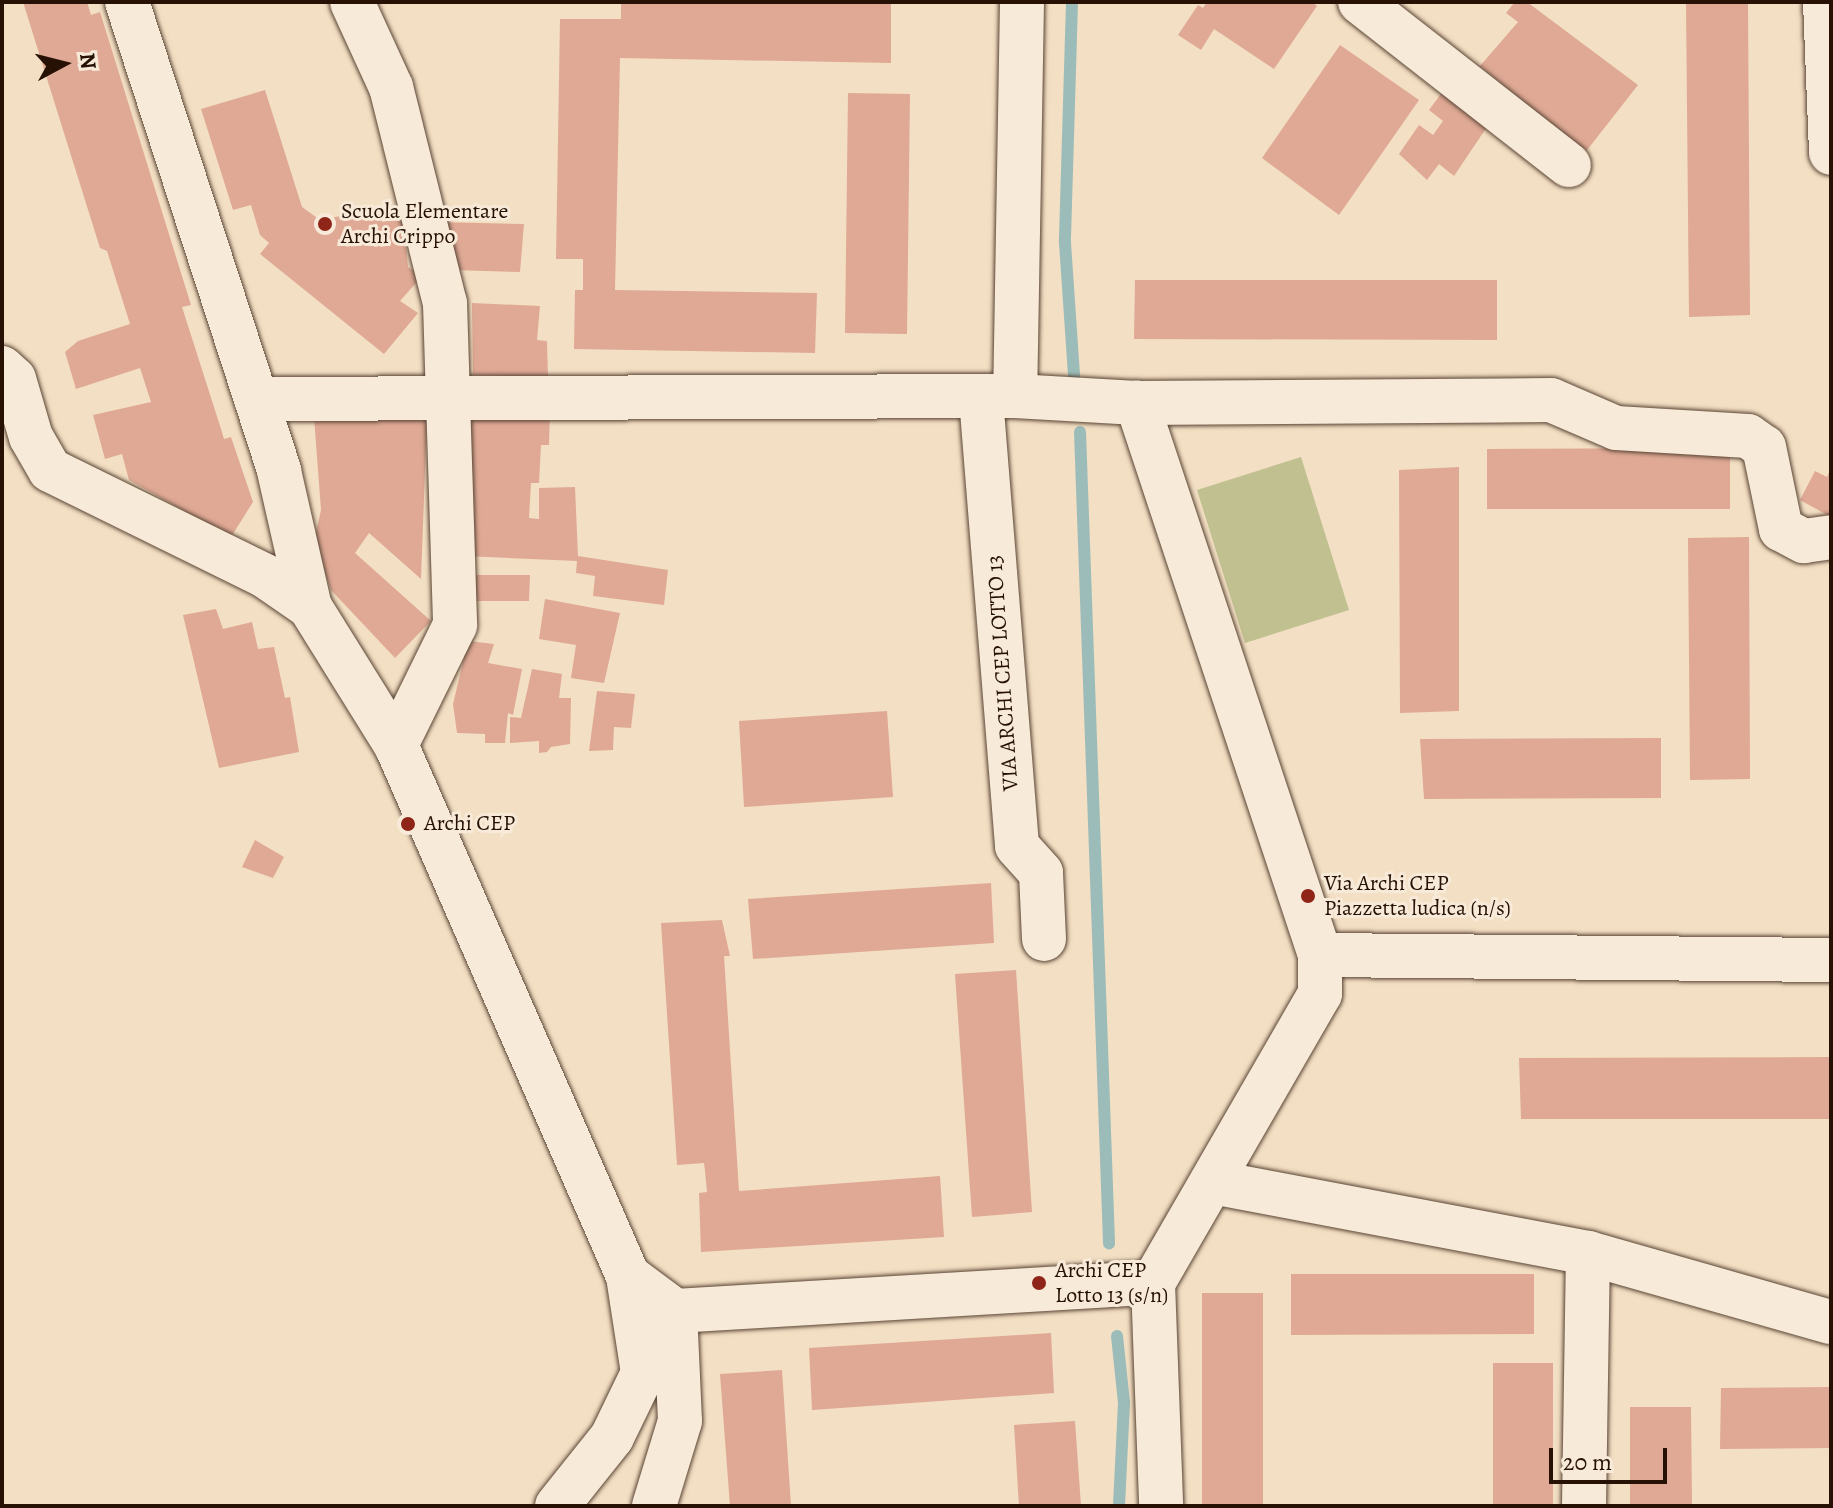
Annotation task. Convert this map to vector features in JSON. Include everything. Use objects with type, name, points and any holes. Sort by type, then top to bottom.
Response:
[{"type":"street","points":[[127,2],[256,399],[282,567],[396,745],[628,1276],[643,1373],[612,1437],[557,1506]]},
{"type":"street","points":[[352,2],[391,87],[427,217],[445,303],[455,625],[396,745]]},
{"type":"street","name":"VIA ARCHI CEP LOTTO 13","points":[[1022,2],[998,397],[1017,846],[1041,873],[1044,939]]},
{"type":"street","points":[[1360,2],[1569,165]]},
{"type":"street","points":[[1825,2],[1831,153]]},
{"type":"street","points":[[2,368],[14,379],[31,437],[50,470],[282,567]]},
{"type":"street","points":[[256,399],[998,397],[1137,403],[1551,400],[1616,428],[1748,436],[1764,447],[1781,529],[1804,541],[1831,537]]},
{"type":"street","points":[[1137,403],[1320,955],[1320,994],[1153,1283],[1161,1506]]},
{"type":"street","points":[[1320,955],[1831,960]]},
{"type":"street","points":[[1212,1182],[1588,1253],[1831,1322]]},
{"type":"street","points":[[1584,1506],[1588,1253]]},
{"type":"street","points":[[628,1276],[675,1311],[1153,1283]]},
{"type":"street","points":[[654,1506],[680,1421],[675,1311]]},
{"type":"green space","points":[[1301,457],[1349,610],[1245,643],[1197,490]]},
{"type":"building","points":[[23,2],[87,2],[91,15],[100,12],[191,305],[182,307],[224,439],[231,437],[253,502],[231,537],[129,480],[122,454],[105,459],[93,415],[151,402],[140,368],[76,389],[65,352],[78,341],[130,324],[107,251],[100,248]]},
{"type":"building","points":[[1207,2],[1312,2],[1317,6],[1274,69],[1214,29],[1201,50],[1178,35],[1198,5],[1203,8]]},
{"type":"building","points":[[1515,2],[1527,2],[1638,85],[1584,154],[1480,66],[1518,22],[1506,13]]},
{"type":"building","points":[[1686,2],[1748,2],[1750,315],[1689,317]]},
{"type":"building","points":[[891,3],[891,63],[620,58],[615,290],[817,293],[815,353],[574,349],[575,290],[583,290],[583,259],[556,259],[560,19],[621,19],[621,4]]},
{"type":"building","points":[[1340,45],[1419,100],[1339,215],[1262,158]]},
{"type":"building","points":[[1449,83],[1493,118],[1454,176],[1439,164],[1427,180],[1399,154],[1419,125],[1433,135],[1443,121],[1429,110]]},
{"type":"building","points":[[265,90],[302,207],[320,220],[402,204],[408,267],[422,276],[400,301],[418,313],[384,354],[260,254],[269,243],[260,235],[251,205],[233,210],[201,109]]},
{"type":"building","points":[[848,93],[910,94],[907,334],[845,333]]},
{"type":"building","points":[[437,222],[524,224],[520,272],[451,270]]},
{"type":"building","points":[[1135,280],[1497,280],[1497,340],[1134,339]]},
{"type":"building","points":[[472,303],[540,306],[537,340],[547,341],[548,377],[473,375]]},
{"type":"building","points":[[469,411],[550,412],[549,445],[541,445],[539,483],[531,483],[529,518],[539,519],[539,488],[575,487],[578,556],[668,570],[664,605],[593,596],[595,576],[576,573],[577,561],[463,556]]},
{"type":"building","points":[[314,417],[427,418],[421,579],[369,533],[355,553],[431,621],[395,658],[331,590],[314,541],[321,510]]},
{"type":"building","points":[[1730,448],[1730,509],[1487,509],[1487,449]]},
{"type":"building","points":[[1459,467],[1459,711],[1400,713],[1399,470]]},
{"type":"building","points":[[1831,468],[1831,517],[1800,500],[1815,471],[1827,477]]},
{"type":"building","points":[[1749,537],[1750,779],[1690,780],[1688,538]]},
{"type":"building","points":[[473,575],[530,575],[529,601],[474,601]]},
{"type":"building","points":[[545,599],[620,613],[604,683],[571,678],[576,645],[539,639]]},
{"type":"building","points":[[216,609],[223,629],[252,622],[258,649],[274,647],[285,698],[290,697],[299,752],[219,768],[183,615]]},
{"type":"building","points":[[468,641],[494,644],[488,663],[522,669],[513,715],[508,713],[505,743],[485,743],[485,734],[457,733],[453,704]]},
{"type":"building","points":[[532,669],[562,674],[559,698],[571,698],[570,744],[551,747],[547,752],[539,753],[539,741],[510,743],[510,717],[521,718]]},
{"type":"building","points":[[597,691],[635,694],[631,728],[614,727],[613,750],[589,751]]},
{"type":"building","points":[[887,711],[893,797],[744,807],[739,721]]},
{"type":"building","points":[[1661,738],[1661,798],[1424,799],[1420,739]]},
{"type":"building","points":[[255,840],[284,857],[273,878],[242,867]]},
{"type":"building","points":[[991,883],[994,943],[753,959],[748,899]]},
{"type":"building","points":[[722,920],[730,956],[724,956],[739,1191],[940,1176],[944,1237],[701,1252],[699,1193],[707,1192],[705,1171],[704,1163],[677,1165],[661,923]]},
{"type":"building","points":[[1016,970],[1032,1212],[972,1217],[955,974]]},
{"type":"building","points":[[1831,1057],[1831,1119],[1521,1119],[1519,1058]]},
{"type":"building","points":[[1291,1274],[1534,1274],[1534,1334],[1291,1335]]},
{"type":"building","points":[[1202,1293],[1263,1293],[1263,1506],[1202,1506]]},
{"type":"building","points":[[1051,1333],[1054,1393],[812,1410],[809,1348]]},
{"type":"building","points":[[1493,1363],[1553,1363],[1553,1506],[1493,1506]]},
{"type":"building","points":[[782,1370],[791,1506],[730,1506],[720,1374]]},
{"type":"building","points":[[1831,1387],[1831,1448],[1720,1449],[1721,1388]]},
{"type":"building","points":[[1630,1407],[1691,1407],[1692,1506],[1630,1506]]},
{"type":"building","points":[[1075,1421],[1081,1506],[1019,1506],[1014,1425]]},
{"type":"waterway","points":[[1072,2],[1065,243],[1074,376]]},
{"type":"waterway","points":[[1080,432],[1109,1243]]},
{"type":"waterway","points":[[1117,1336],[1124,1403],[1119,1506]]},
{"type":"place","name":"Scuola Elementare Archi Crippo","points":[[325,224]]},
{"type":"place","name":"Archi CEP","points":[[408,824]]},
{"type":"place","name":"Via Archi CEP Piazzetta ludica (n/s)","points":[[1308,896]]},
{"type":"place","name":"Archi CEP Lotto 13 (s/n)","points":[[1039,1283]]}]
